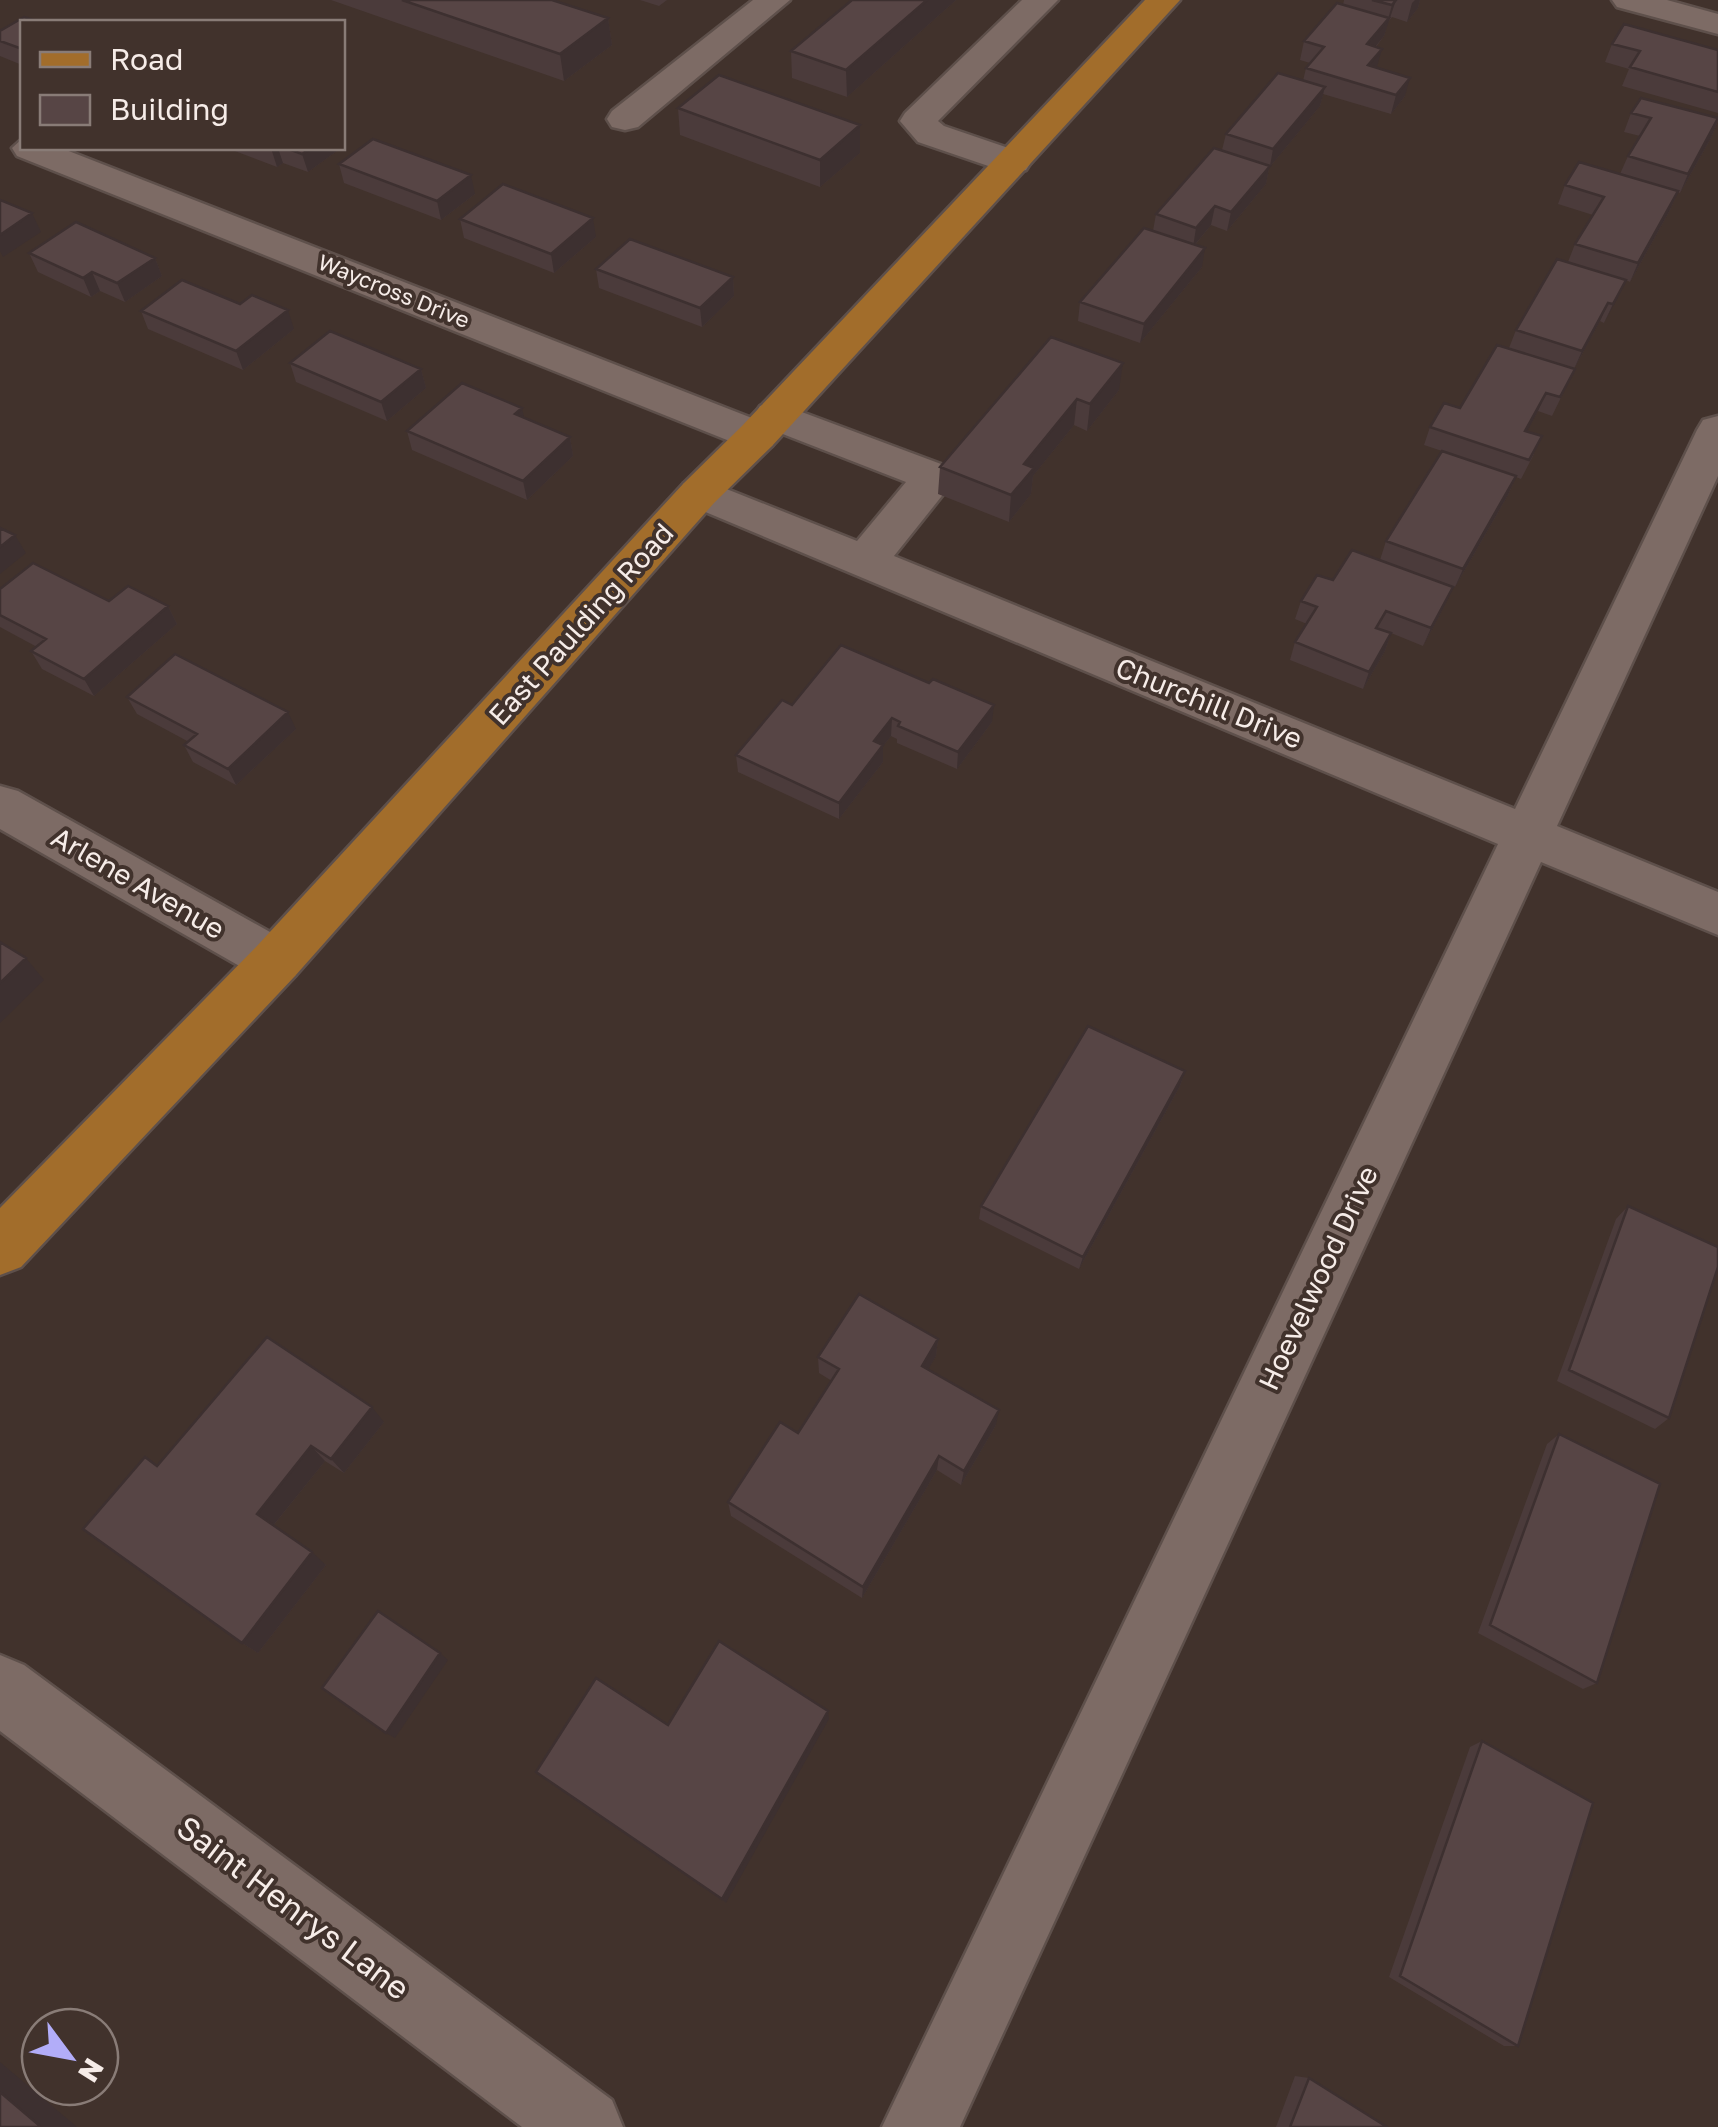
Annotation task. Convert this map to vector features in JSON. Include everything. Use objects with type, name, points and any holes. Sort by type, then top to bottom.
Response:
[{"type":"main road","name":"East Paulding Road","points":[[0,1248],[276,961],[699,493],[1014,162],[1157,1]]},
{"type":"street","points":[[625,119],[773,0]]},
{"type":"street","points":[[1014,162],[931,134],[918,121],[1041,0]]},
{"type":"street","points":[[1629,0],[1718,24]]},
{"type":"street","name":"Waycross Drive","points":[[35,150],[766,426],[934,476],[864,561]]},
{"type":"street","name":"Hoevelwood Drive","points":[[920,2127],[1718,430]]},
{"type":"street","name":"Churchill Drive","points":[[699,493],[1718,914]]},
{"type":"street","name":"Arlene Avenue","points":[[0,805],[276,961]]},
{"type":"street","name":"Saint Henrys Lane","points":[[0,1689],[585,2127]]},
{"type":"building","points":[[402,0],[552,0],[608,18],[560,54]]},
{"type":"building","points":[[852,0],[927,0],[846,70],[791,51]]},
{"type":"building","points":[[1337,3],[1389,18],[1367,44],[1382,49],[1368,65],[1410,78],[1396,95],[1306,68],[1324,47],[1304,41]]},
{"type":"building","points":[[24,17],[34,20],[20,20],[20,48],[0,41],[0,31]]},
{"type":"building","points":[[1624,24],[1718,50],[1718,92],[1630,67],[1640,51],[1612,44]]},
{"type":"building","points":[[1278,73],[1325,87],[1273,149],[1226,134]]},
{"type":"building","points":[[719,75],[860,125],[820,160],[678,108]]},
{"type":"building","points":[[1641,98],[1718,118],[1688,174],[1628,156],[1651,118],[1631,113]]},
{"type":"building","points":[[373,139],[471,175],[437,201],[339,164]]},
{"type":"building","points":[[1214,148],[1270,166],[1231,212],[1215,206],[1196,228],[1156,214]]},
{"type":"building","points":[[1579,162],[1678,191],[1638,263],[1575,244],[1604,197],[1565,185]]},
{"type":"building","points":[[503,184],[593,218],[551,254],[460,219]]},
{"type":"building","points":[[0,200],[32,213],[0,235]]},
{"type":"building","points":[[76,222],[155,258],[117,283],[92,272],[83,278],[29,253]]},
{"type":"building","points":[[1144,228],[1205,248],[1144,324],[1080,302]]},
{"type":"building","points":[[630,239],[733,277],[700,308],[596,269]]},
{"type":"building","points":[[1557,259],[1626,280],[1613,304],[1608,303],[1582,351],[1516,330]]},
{"type":"building","points":[[182,280],[240,304],[252,295],[288,310],[236,351],[141,311]]},
{"type":"building","points":[[330,331],[421,369],[381,402],[290,363]]},
{"type":"building","points":[[1051,337],[1123,363],[1090,404],[1077,399],[1024,464],[1034,468],[1011,495],[940,467]]},
{"type":"building","points":[[1497,345],[1575,369],[1560,397],[1546,393],[1525,431],[1542,436],[1529,460],[1430,427],[1444,403],[1460,408]]},
{"type":"building","points":[[462,383],[522,408],[515,414],[570,437],[523,481],[407,431]]},
{"type":"building","points":[[1442,451],[1516,476],[1463,569],[1386,541]]},
{"type":"building","points":[[0,528],[15,535],[0,547]]},
{"type":"building","points":[[1352,550],[1453,587],[1431,628],[1386,611],[1376,628],[1391,633],[1369,672],[1295,642],[1317,607],[1301,601],[1317,575],[1333,580]]},
{"type":"building","points":[[33,563],[109,601],[128,586],[168,606],[84,679],[31,651],[46,639],[0,615],[0,589]]},
{"type":"building","points":[[841,645],[929,683],[933,679],[994,705],[958,752],[898,726],[900,722],[892,718],[874,741],[883,745],[839,803],[736,755],[782,700],[792,705]]},
{"type":"building","points":[[175,654],[288,712],[228,769],[184,745],[197,734],[127,697]]},
{"type":"building","points":[[0,942],[26,958],[0,983]]},
{"type":"building","points":[[1088,1026],[1185,1071],[1083,1257],[981,1206]]},
{"type":"building","points":[[1628,1206],[1718,1247],[1718,1267],[1669,1418],[1569,1370]]},
{"type":"building","points":[[859,1294],[938,1339],[922,1366],[999,1410],[964,1471],[939,1456],[863,1587],[728,1502],[780,1422],[798,1433],[839,1369],[818,1357]]},
{"type":"building","points":[[267,1337],[372,1407],[331,1459],[311,1446],[257,1514],[312,1552],[242,1643],[83,1529],[145,1457],[157,1466]]},
{"type":"building","points":[[1559,1434],[1660,1484],[1597,1683],[1490,1625]]},
{"type":"building","points":[[378,1611],[440,1653],[386,1733],[322,1688]]},
{"type":"building","points":[[719,1641],[828,1711],[722,1899],[536,1772],[596,1678],[668,1725]]},
{"type":"building","points":[[1482,1741],[1593,1803],[1518,2046],[1400,1976]]},
{"type":"building","points":[[1309,2078],[1387,2127],[1290,2127]]},
{"type":"building","points":[[0,2092],[41,2127],[0,2127]]}]
